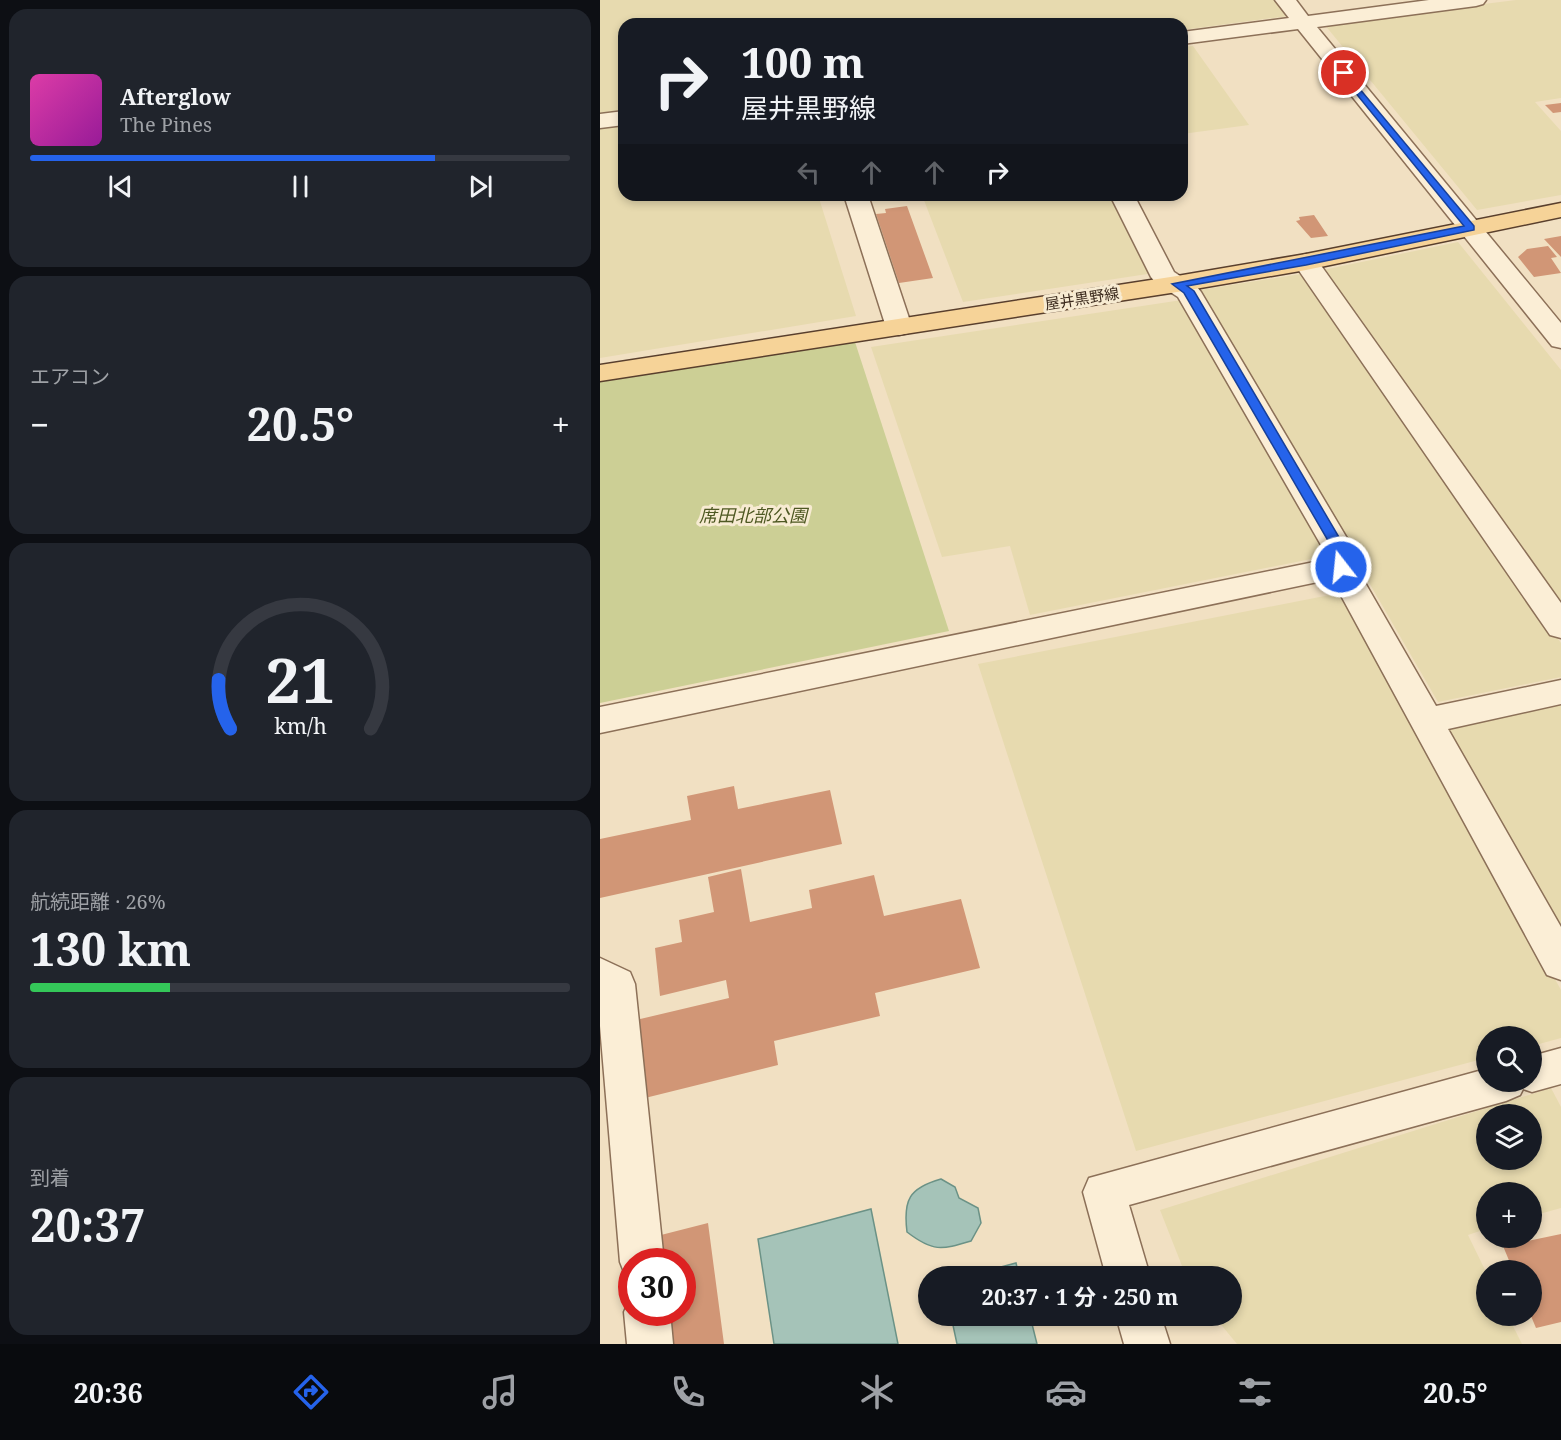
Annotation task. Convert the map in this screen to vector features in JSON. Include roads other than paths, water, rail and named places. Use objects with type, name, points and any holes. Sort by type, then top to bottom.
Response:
[{"type":"main road","name":"屋井黒野線","points":[[600,373],[1178,284],[1306,262],[1561,210]]},
{"type":"street","points":[[1285,0],[1561,340]]},
{"type":"street","points":[[1188,37],[1476,0]]},
{"type":"street","points":[[600,122],[618,119]]},
{"type":"street","points":[[858,201],[899,327]]},
{"type":"street","points":[[1125,201],[1164,277],[1188,291],[1336,544],[1341,567],[1561,963]]},
{"type":"street","points":[[1306,262],[1561,627]]},
{"type":"street","points":[[600,720],[1341,567]]},
{"type":"street","points":[[1426,721],[1561,692]]},
{"type":"street","points":[[600,975],[616,984],[641,1248]]},
{"type":"street","points":[[1542,1071],[1561,1066]]},
{"type":"street","points":[[1125,1266],[1104,1192],[1476,1090]]},
{"type":"street","points":[[648,1326],[650,1344]]},
{"type":"street","points":[[1142,1326],[1147,1344]]},
{"type":"water","points":[[941,1179],[955,1187],[959,1198],[978,1208],[981,1223],[971,1241],[938,1247],[924,1243],[907,1232],[906,1211],[910,1197],[915,1191]]},
{"type":"water","points":[[871,1209],[898,1344],[774,1344],[758,1239]]},
{"type":"water","points":[[953,1326],[1032,1326],[1037,1344],[957,1344]]},
{"type":"park label","name":"席田北部公園","points":[[753,516]]}]
